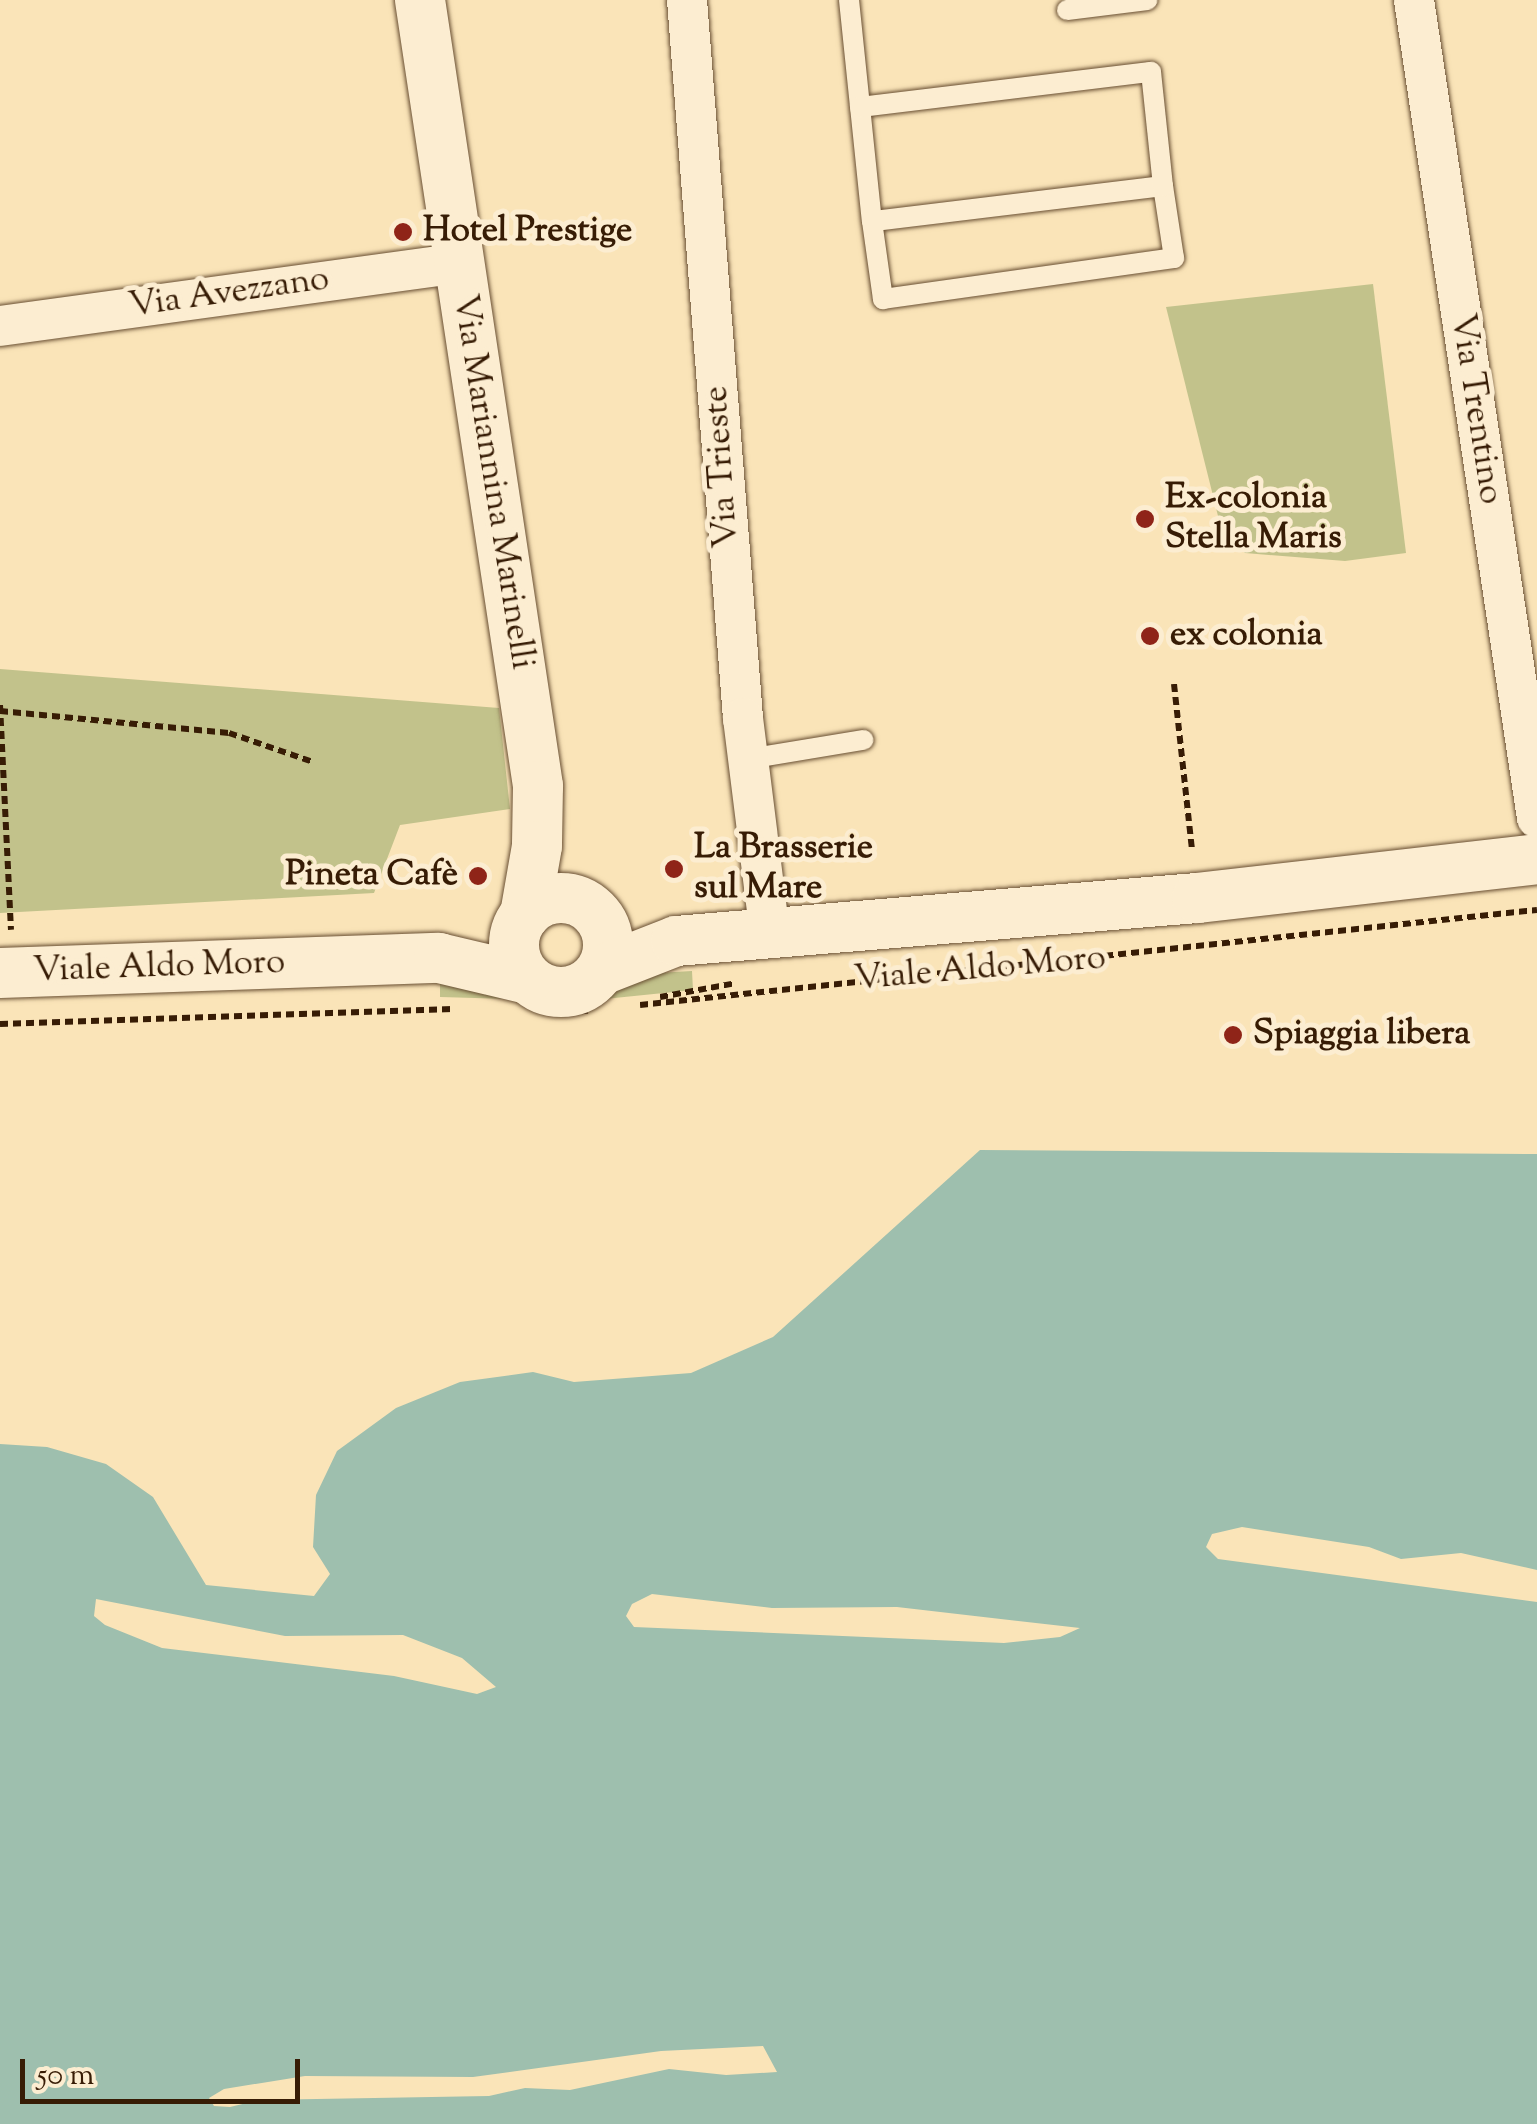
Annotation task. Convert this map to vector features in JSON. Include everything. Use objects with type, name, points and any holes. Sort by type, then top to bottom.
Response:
[{"type":"street","name":"Via Mariannina Marinelli","points":[[420,0],[538,786],[538,846],[522,920]]},
{"type":"street","name":"Via Trieste","points":[[687,0],[742,718],[770,934]]},
{"type":"street","name":"Via Trentino","points":[[1414,0],[1537,818]]},
{"type":"street","name":"Via Avezzano","points":[[0,326],[459,263]]},
{"type":"street","name":"Via Mariannina Marinelli","points":[[538,786],[595,913]]},
{"type":"street","name":"Viale Aldo Moro","points":[[439,958],[522,920],[549,900],[676,941],[1198,898],[1537,859]]},
{"type":"street","points":[[595,913],[608,944],[610,995]]},
{"type":"street","points":[[522,920],[515,954],[533,996]]},
{"type":"street","name":"Viale Aldo Moro","points":[[5,955],[439,958],[533,996],[610,995],[676,941]]},
{"type":"lane","points":[[849,0],[860,107],[872,221],[883,300],[1174,258],[1151,72],[860,107]]},
{"type":"lane","points":[[1066,10],[1147,0]]},
{"type":"lane","points":[[872,221],[1164,186]]},
{"type":"lane","points":[[748,759],[863,740]]},
{"type":"path","points":[[1174,684],[1192,851]]},
{"type":"path","points":[[5,955],[1,709],[229,733],[313,762]]},
{"type":"path","name":"Viale Aldo Moro","points":[[533,996],[610,995],[1537,910]]},
{"type":"path","points":[[0,1024],[422,1007],[460,1009]]},
{"type":"green space","points":[[1373,284],[1406,553],[1345,561],[1245,553],[1220,524],[1166,307]]},
{"type":"green space","points":[[0,669],[499,708],[510,809],[400,825],[374,893],[0,913]]},
{"type":"green space","points":[[692,971],[693,990],[585,1001],[440,997],[440,983],[499,981],[573,997],[640,974]]},
{"type":"shaded area","points":[[980,1150],[1537,1154],[1537,2124],[0,2124],[0,1444],[47,1447],[106,1464],[153,1497],[206,1585],[314,1596],[330,1574],[313,1547],[316,1495],[337,1451],[396,1408],[460,1382],[533,1372],[574,1382],[691,1373],[773,1337]]},
{"type":"pier","points":[[1242,1527],[1369,1547],[1401,1559],[1461,1553],[1537,1570],[1537,1602],[1218,1559],[1206,1547],[1212,1534]]},
{"type":"pier","points":[[652,1594],[772,1608],[897,1607],[1080,1628],[1060,1637],[1004,1643],[634,1627],[626,1616],[632,1604]]},
{"type":"pier","points":[[96,1599],[285,1636],[403,1635],[462,1658],[496,1687],[477,1694],[394,1676],[162,1648],[105,1625],[94,1616]]},
{"type":"pier","points":[[763,2046],[777,2072],[726,2075],[669,2069],[570,2090],[525,2088],[489,2096],[259,2100],[230,2107],[214,2106],[209,2098],[224,2089],[305,2076],[473,2077],[661,2051]]},
{"type":"place","name":"Hotel Prestige","points":[[403,232]]},
{"type":"place","name":"Ex-colonia Stella Maris","points":[[1145,519]]},
{"type":"place","name":"ex colonia","points":[[1150,636]]},
{"type":"place","name":"La Brasserie sul Mare","points":[[674,869]]},
{"type":"place","name":"Pineta Cafè","points":[[478,876]]},
{"type":"place","name":"Spiaggia libera","points":[[1233,1035]]}]
